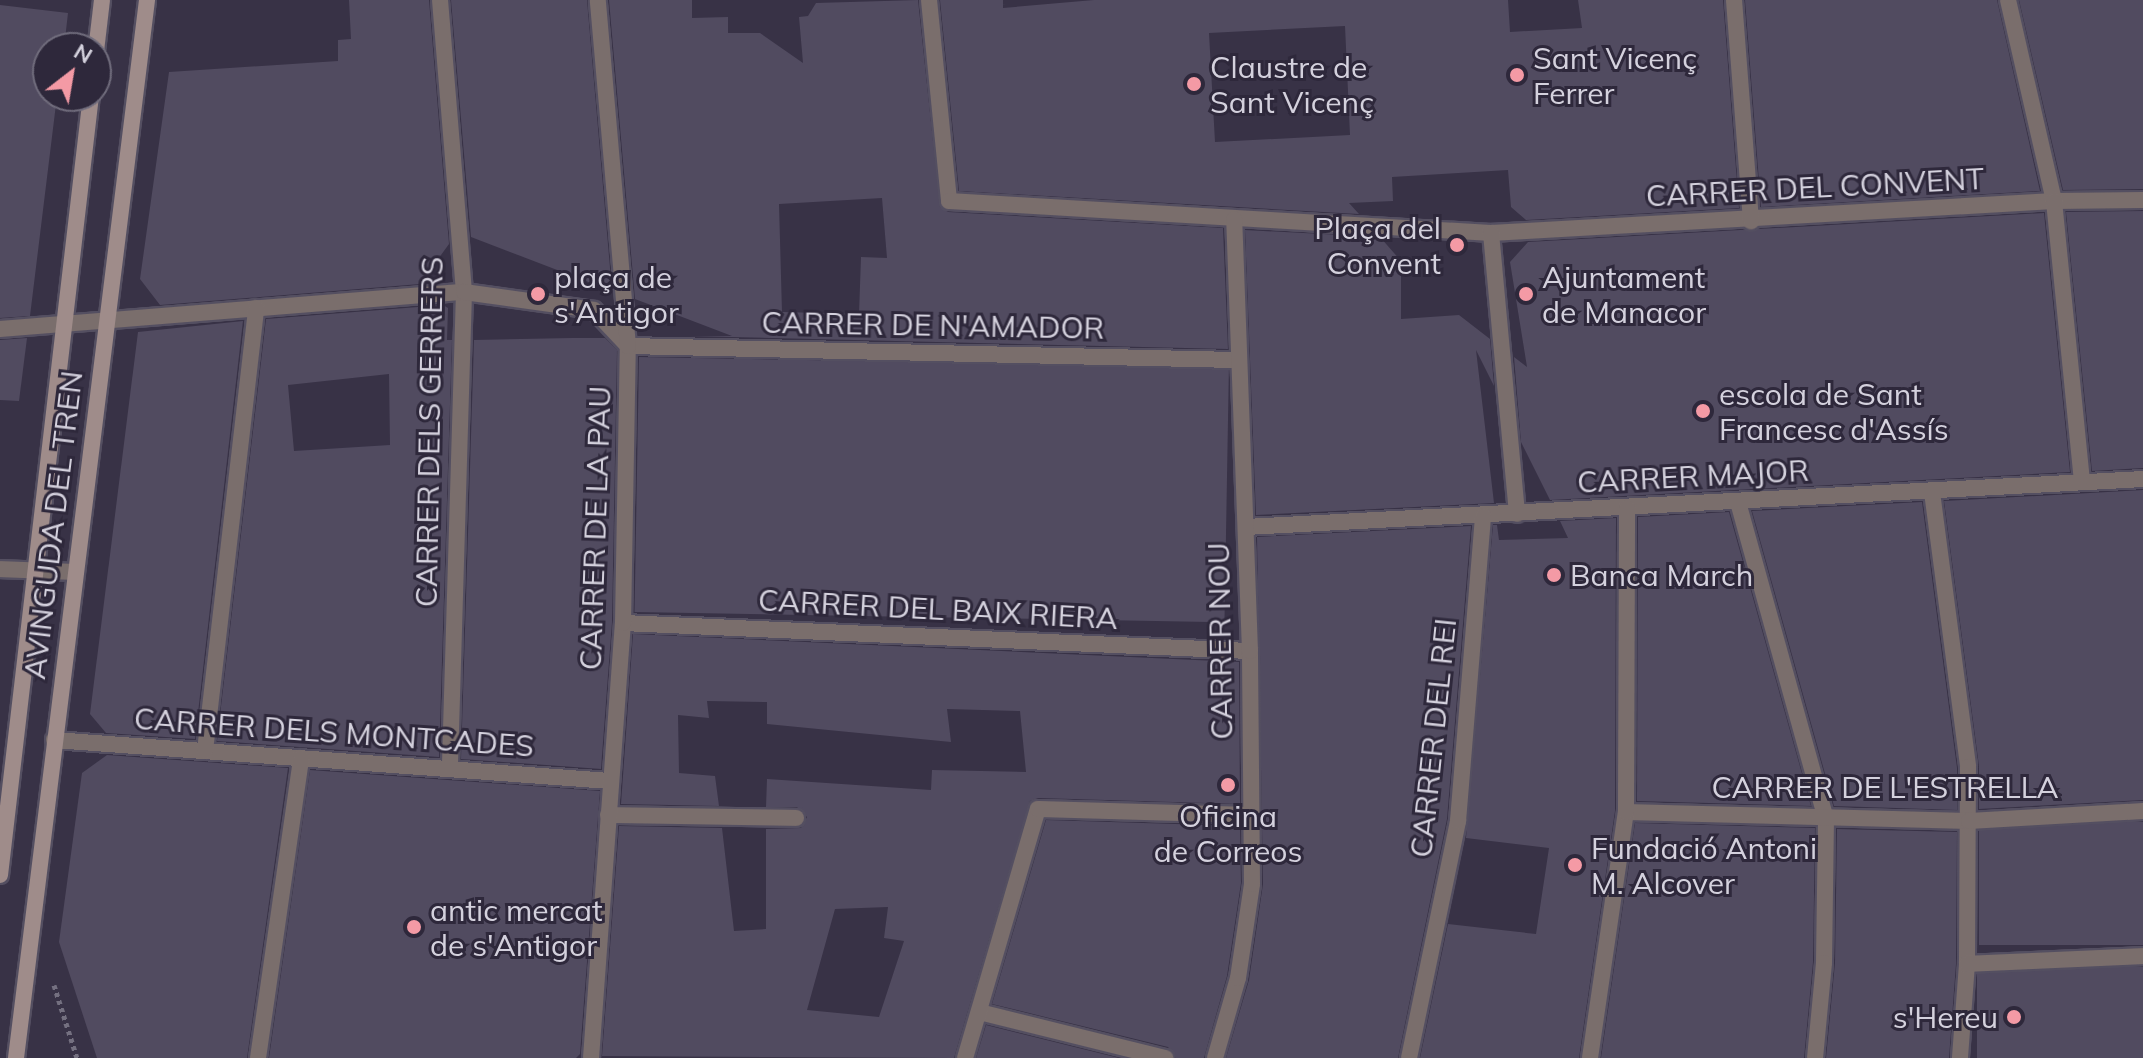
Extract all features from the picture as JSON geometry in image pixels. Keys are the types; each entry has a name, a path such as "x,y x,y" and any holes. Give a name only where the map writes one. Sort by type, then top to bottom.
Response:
{"main road":[{"path":"98,32 102,0"},
{"name":"AVINGUDA DEL TREN","path":"16,1058 147,0"},
{"name":"AVINGUDA DEL TREN","path":"0,875 2,836 89,112"}],"street":[{"name":"CARRER DELS GERRERS","path":"440,0 464,292 450,769"},
{"name":"CARRER DE LA PAU","path":"591,1058 623,623 628,346 598,0"},
{"path":"929,0 949,201 1491,233 1517,514"},
{"path":"1734,0 1751,221"},
{"path":"2008,0 2054,201 2082,482"},
{"name":"CARRER DEL CONVENT","path":"1491,233 1751,221 2054,201 2143,200"},
{"name":"CARRER NOU","path":"1215,1058 1238,978 1252,884 1250,651 1234,219"},
{"path":"0,329 464,292 594,310 628,346"},
{"path":"205,751 256,308"},
{"name":"CARRER DE N'AMADOR","path":"628,346 1237,360"},
{"name":"CARRER MAJOR","path":"1246,527 2143,479"},
{"path":"1932,492 1968,767 1967,964 1960,1058"},
{"path":"1738,502 1826,819 1824,963 1815,1058"},
{"path":"1590,1058 1626,812 1627,508"},
{"name":"CARRER DEL REI","path":"1409,1058 1458,821 1483,516"},
{"path":"0,569 74,572"},
{"name":"CARRER DEL BAIX RIERA","path":"623,623 1250,651"},
{"name":"CARRER DELS MONTCADES","path":"54,740 610,781"},
{"path":"258,1058 301,758"},
{"path":"965,1058 1038,809 1251,815"},
{"name":"CARRER DE L'ESTRELLA","path":"1626,812 1969,821 2143,811"},
{"path":"608,815 796,818"},
{"path":"1967,964 2143,956"},
{"path":"979,1012 1165,1058"}],"building":[{"path":"349,0 429,0 449,244 420,284 160,305 140,279 169,72 338,61 338,40 351,39"},
{"path":"451,0 587,0 612,291 471,237"},
{"path":"609,0 692,0 692,18 728,17 728,33 760,33 803,63 799,17 808,16 816,3 918,0 940,207 948,212 1223,228 1228,349 689,336 732,336 635,299","holes":["882,198 887,258 861,257 859,314 782,312 779,204"]},
{"path":"940,0 1003,0 1003,8 1094,0 1508,0 1510,32 1582,28 1578,0 1723,0 1739,208 1526,220 1511,207 1508,170 1392,177 1393,201 1349,203 1359,214 959,191","holes":["1345,26 1350,135 1215,142 1209,33"]},
{"path":"1745,0 1997,0 2040,191 1761,207"},
{"path":"2019,0 2143,0 2143,189 2063,190"},
{"path":"0,5 68,13 66,32 32,32 32,112 55,112 30,316 0,318"},
{"path":"2143,211 2143,468 2092,471 2066,212"},
{"path":"2044,213 2070,472 1550,500 1521,442 1514,357 1527,367 1510,262 1528,242"},
{"path":"1245,230 1380,237 1401,261 1401,319 1459,315 1490,339 1494,386 1476,350 1494,503 1256,515"},
{"path":"443,305 448,308 447,340 452,340 439,757 217,741 266,319","holes":["389,374 390,445 294,451 288,385"]},
{"path":"243,321 195,739 106,733 90,714 138,332"},
{"path":"27,338 19,401 0,400 0,340"},
{"path":"605,338 617,350 612,622 601,769 461,759 474,340"},
{"path":"639,357 1229,367 1224,622 635,612"},
{"path":"2143,490 2143,800 1979,809 1979,766 1944,501"},
{"path":"1922,502 1957,768 1957,810 1834,806 1752,511"},
{"path":"1729,512 1811,806 1637,801 1638,517"},
{"path":"1616,518 1615,811 1579,1058 1420,1058 1448,924 1536,934 1549,848 1466,838 1493,525 1497,525 1499,540 1568,538 1560,521"},
{"path":"1471,526 1447,819 1398,1058 1226,1058 1249,980 1263,884 1257,537"},
{"path":"633,634 1239,662 1240,804 1038,798 1030,801 954,1058 602,1056 619,826 722,828 734,931 766,929 766,829 801,828 807,817 797,807 766,807 767,779 931,790 932,770 1026,772 1020,711 947,709 951,742 767,724 767,702 707,701 709,718 678,715 679,773 715,776 719,806 621,804","holes":["888,907 884,938 904,941 879,1017 807,1010 835,909"]},
{"path":"107,755 288,768 247,1058 97,1058 59,942 82,773"},
{"path":"310,770 600,791 580,1054 576,1058 269,1058"},
{"path":"1046,820 1240,826 1241,883 1227,976 1204,1058 1176,1058 1168,1047 992,1004"},
{"path":"1979,822 2143,822 2143,945 1979,945"},
{"path":"1635,823 1815,828 1813,962 1804,1058 1601,1058"},
{"path":"1837,829 1957,832 1956,964 1949,1058 1826,1058 1835,963"},
{"name":"s'Hereu","path":"1977,967 2143,967 2143,1058 1977,1058"},
{"path":"986,1025 1119,1058 976,1058"}],"place":[{"name":"Sant Vicenç Ferrer","path":"1517,75"},
{"name":"Claustre de Sant Vicenç","path":"1194,84"},
{"name":"Plaça del Convent","path":"1457,245"},
{"name":"plaça de s'Antigor","path":"538,294"},
{"name":"Ajuntament de Manacor","path":"1526,294"},
{"name":"escola de Sant Francesc d'Assís","path":"1703,411"},
{"name":"Banca March","path":"1554,575"},
{"name":"Oficina de Correos","path":"1228,785"},
{"name":"Fundació Antoni M. Alcover","path":"1575,865"},
{"name":"antic mercat de s'Antigor","path":"414,927"},
{"name":"s'Hereu","path":"2014,1017"}]}
